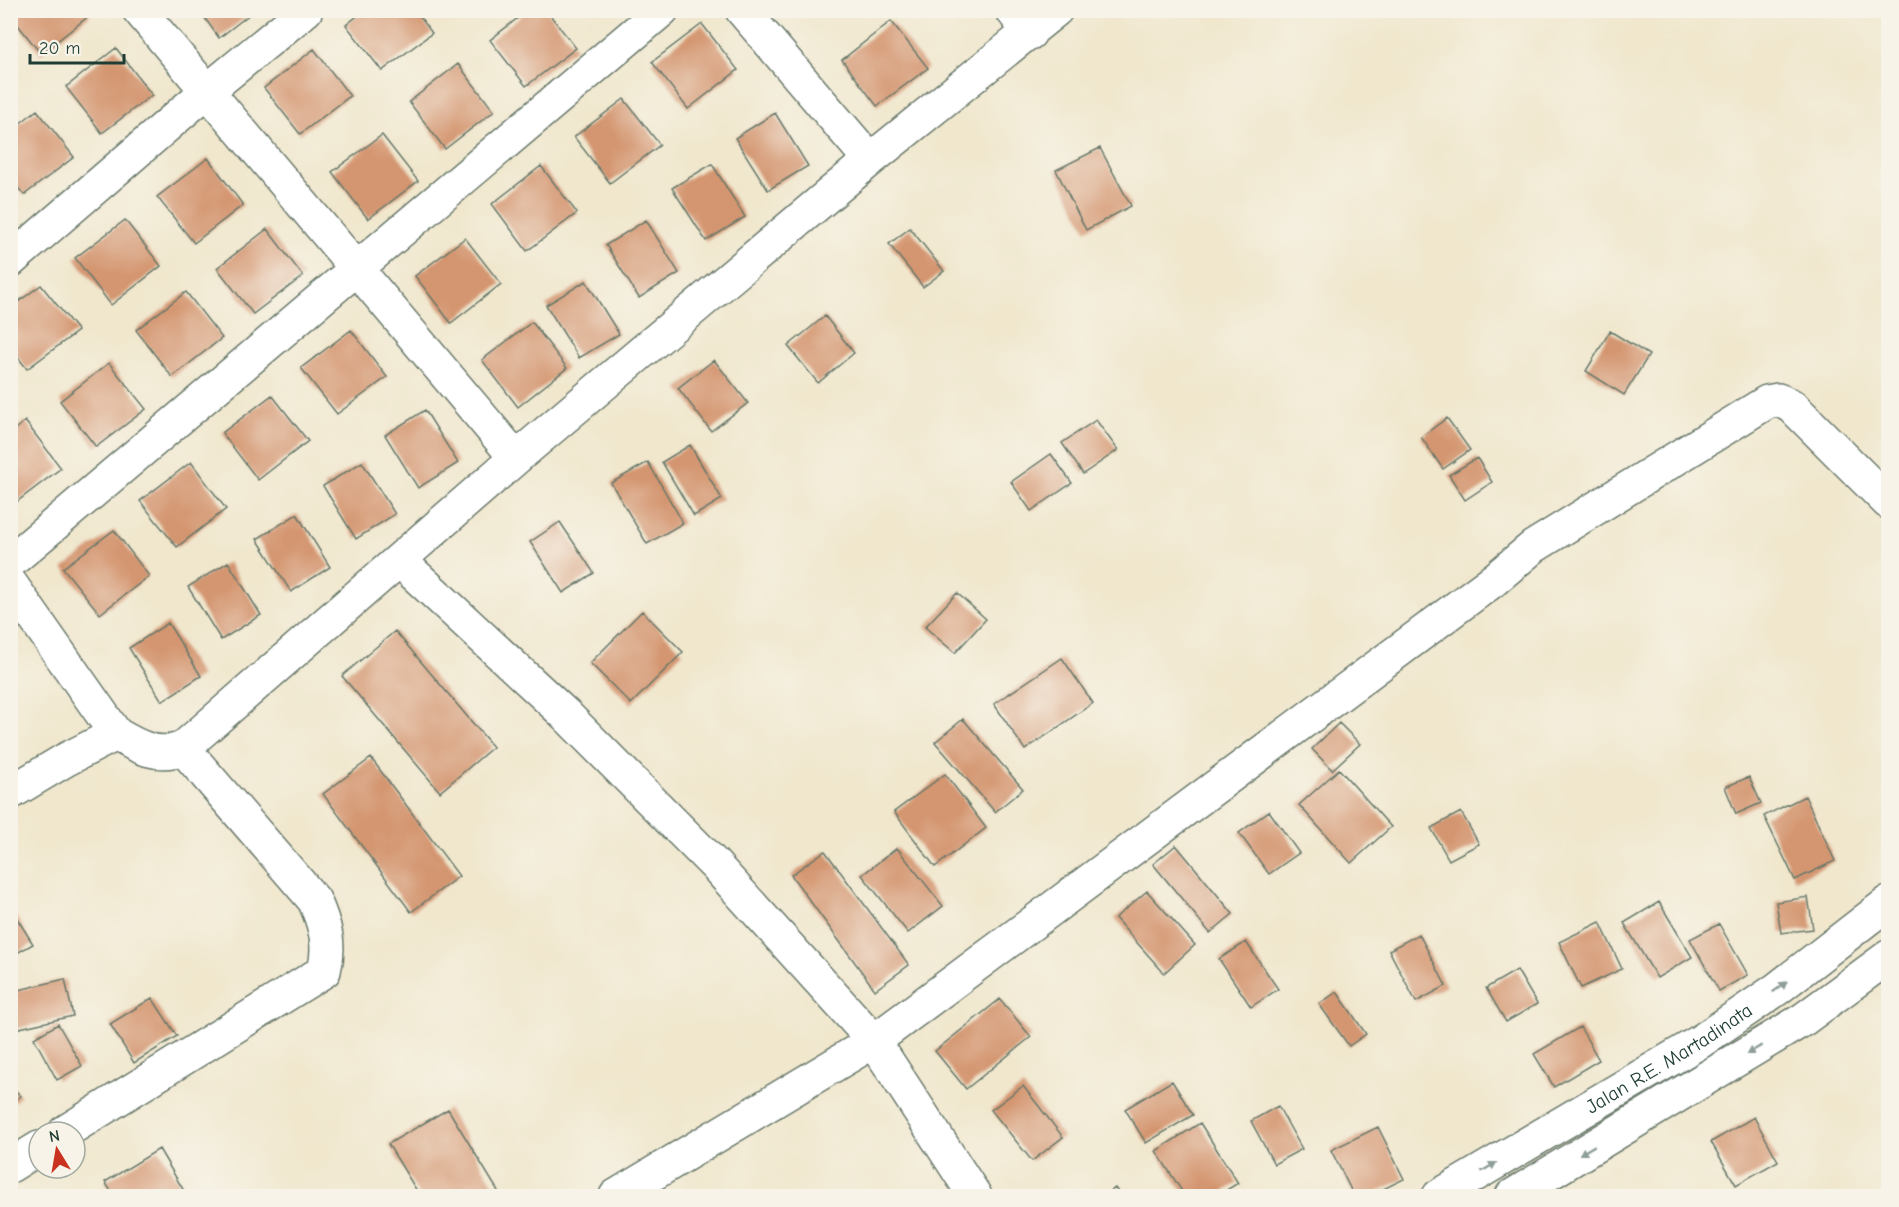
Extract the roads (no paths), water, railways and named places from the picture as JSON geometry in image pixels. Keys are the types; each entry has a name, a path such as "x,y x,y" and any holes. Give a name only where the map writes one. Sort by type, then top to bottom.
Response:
{"main road":[{"path":"139,10 516,458"},
{"path":"10,261 306,10"},
{"path":"10,562 354,268 662,10"},
{"path":"742,10 870,160"},
{"path":"10,583 116,734 137,747 155,752 172,752 183,748 516,458 870,160 1021,22 1056,10"},
{"path":"616,1197 874,1041 1486,586 1533,547 1767,402 1778,400 1792,405 1888,502"},
{"path":"399,560 566,715 698,849 874,1041 975,1197"},
{"path":"10,793 65,760 116,734"},
{"path":"84,1120 324,971 329,952 325,929 314,900 183,748"},
{"name":"Jalan R.E. Martadinata","path":"1439,1197 1701,1041 1777,989 1888,903"},
{"name":"Jalan R.E. Martadinata","path":"1512,1197 1804,1019 1888,957"},
{"path":"10,1166 27,1155"}]}
